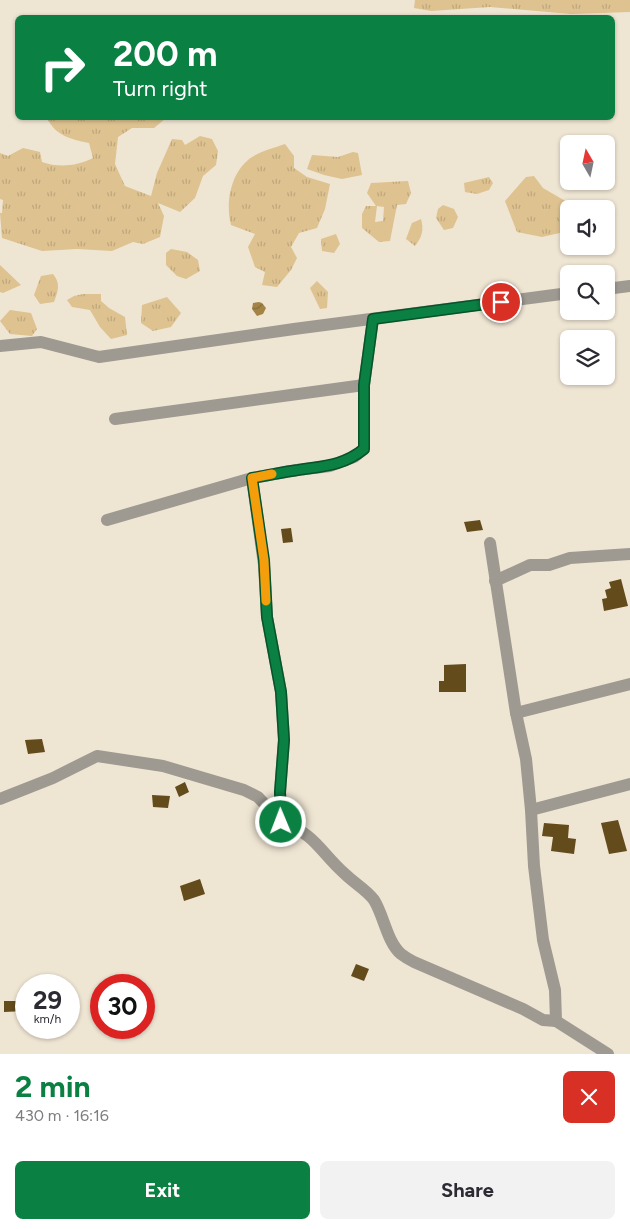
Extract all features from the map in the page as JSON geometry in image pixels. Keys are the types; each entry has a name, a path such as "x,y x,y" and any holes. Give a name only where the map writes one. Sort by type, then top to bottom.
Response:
{"street":[{"path":"615,288 630,286"},
{"path":"0,346 41,342 99,357 560,295"},
{"path":"107,520 252,478 330,466 354,457 364,449 364,385 373,319"},
{"path":"115,418 364,385"},
{"path":"252,478 264,560 267,617 281,692 284,740 280,792 281,822"},
{"path":"490,543 516,713 526,759 534,866 542,931 555,990 556,1021"},
{"path":"496,581 530,565 549,564 570,558 630,554"},
{"path":"516,713 630,684"},
{"path":"0,799 53,778 97,756 163,766 244,790 258,797 281,822 296,827 318,844 343,873 373,898 382,914 392,943 400,954 414,962 523,1009 543,1020 556,1021 608,1054"},
{"path":"531,810 630,784"}],"green space":[{"path":"415,0 630,0 630,12 571,14 490,7 431,11 414,8"},
{"path":"48,120 164,120 154,128 132,128 118,137 115,164 125,186 151,196 157,173 172,139 182,140 185,145 200,136 212,139 218,151 216,165 203,176 195,198 180,212 158,203 164,216 160,237 143,244 133,242 112,251 77,249 42,251 2,238 0,213 2,213 3,200 0,199 0,153 8,156 23,148 40,152 42,162 61,165 81,163 93,158 89,143 64,136"},
{"path":"285,144 294,156 294,168 307,177 330,184 325,209 317,228 299,233 291,247 297,258 291,270 277,287 262,285 265,272 255,267 248,247 255,234 231,225 229,197 239,170 245,163 259,153"},
{"path":"353,152 358,153 362,175 342,179 307,169 312,155 338,157"},
{"path":"534,176 543,188 564,200 560,200 560,233 542,237 517,232 505,201 526,177"},
{"path":"489,177 493,183 489,190 477,194 465,192 464,183"},
{"path":"408,181 411,193 406,204 397,205 390,241 379,242 362,228 362,214 366,206 376,206 367,193 371,183","holes":["377,206 384,207 383,221 375,222"]},
{"path":"443,205 454,209 458,217 453,228 444,230 436,218 438,209"},
{"path":"421,219 422,233 415,246 406,239 412,223"},
{"path":"336,234 340,244 334,253 322,251 321,239"},
{"path":"171,249 187,252 198,260 200,271 186,279 177,276 166,265 166,253"},
{"path":"0,265 21,285 3,293 0,292"},
{"path":"53,274 58,284 58,291 54,302 40,304 34,295 41,276"},
{"path":"317,281 328,292 327,308 320,309 310,288"},
{"path":"83,294 101,294 101,301 125,317 127,335 111,339 100,327 90,310 72,307 67,300"},
{"path":"167,297 181,313 171,327 153,331 141,323 142,305"},
{"path":"10,310 31,313 37,329 32,336 10,334 0,321"}],"water":[{"path":"259,302 266,308 263,314 257,316 252,309 253,303"}],"building":[{"path":"480,520 483,530 467,532 464,522"},
{"path":"291,528 293,542 283,543 281,529"},
{"path":"621,579 628,606 604,611 602,599 607,598 605,590 611,588 609,582"},
{"path":"466,664 466,692 439,692 439,681 444,681 444,665"},
{"path":"42,739 45,752 28,754 25,740"},
{"path":"185,782 189,792 179,797 175,787"},
{"path":"152,795 170,796 168,808 153,807"},
{"path":"618,820 627,851 609,854 601,823"},
{"path":"544,823 569,825 568,838 576,839 574,854 551,851 553,837 542,836"},
{"path":"200,879 205,894 184,901 180,886"},
{"path":"356,964 369,969 364,981 351,976"},
{"path":"4,1001 15,1001 15,1012 4,1012"}],"slow traffic":[{"path":"266,601 264,560 252,478 272,474"}],"route":[{"path":"281,822 280,792 284,740 281,692 267,617 264,560 252,478 330,466 354,457 364,449 364,385 373,319 501,302"}]}
